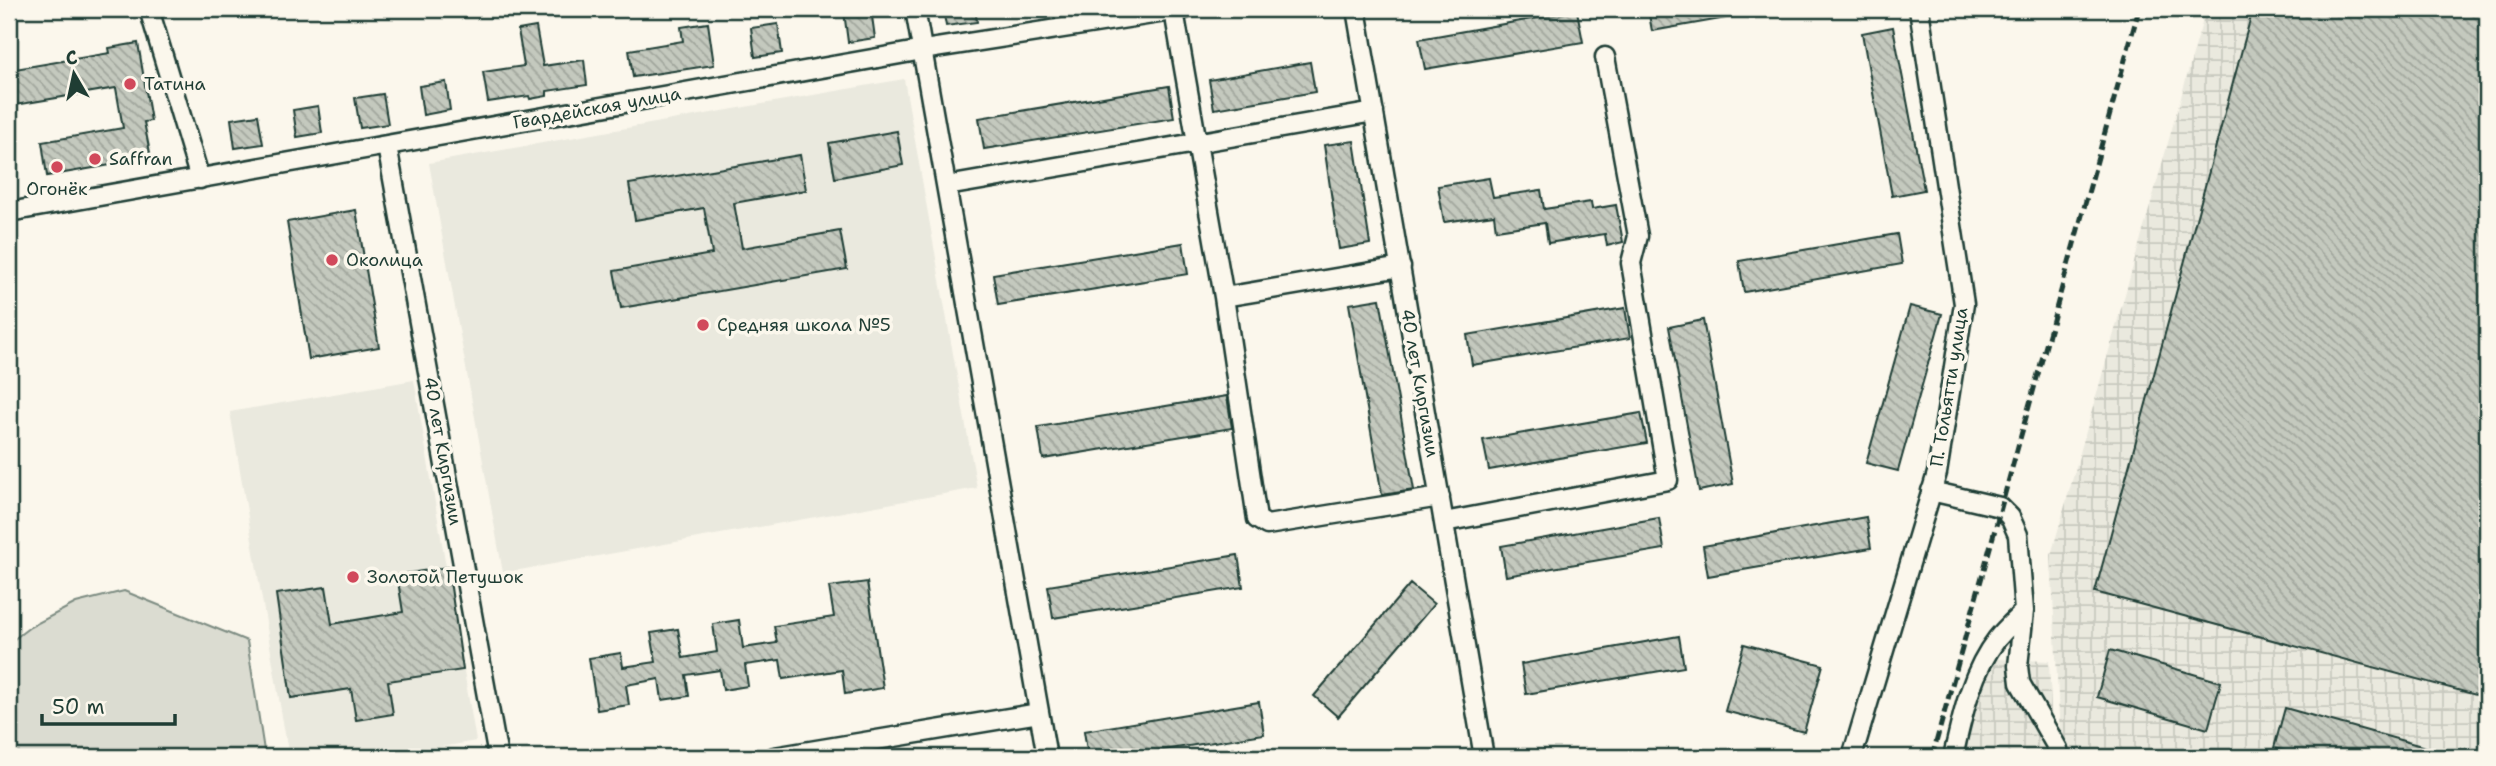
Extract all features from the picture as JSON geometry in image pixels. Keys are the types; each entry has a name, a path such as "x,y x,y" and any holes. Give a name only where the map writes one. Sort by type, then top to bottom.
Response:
{"street":[{"path":"149,9 200,179"},
{"path":"915,9 1047,757"},
{"name":"40 лет Киргизии","path":"1356,9 1485,757"},
{"name":"П. Тольятти улица","path":"1853,757 1937,473 1964,304 1919,9"},
{"path":"1180,10 1254,515 1260,523 1267,525 1440,497"},
{"name":"Гвардейская улица","path":"9,212 923,50 1180,10"},
{"path":"1444,522 1668,480 1631,263 1638,236 1605,57"},
{"path":"947,186 1374,112"},
{"name":"40 лет Киргизии","path":"387,146 498,757"},
{"path":"1224,296 1401,267"},
{"path":"1931,491 2000,508 2010,517 2018,535 2024,611 2018,666 2020,683 2058,750 2059,757"},
{"path":"1953,757 1966,706 1980,668 1998,637 2024,611"},
{"path":"774,757 852,751 1039,713"}],"shaded area":[{"path":"2206,9 2487,9 2487,757 2061,757 2051,555"},
{"name":"Средняя школа №5","path":"904,79 977,488 503,573 429,163"},
{"name":"Золотой Петушок","path":"414,380 476,741 382,757 289,757 230,412"},
{"path":"124,591 247,641 265,757 9,757 9,643 30,627 76,603"},
{"path":"1975,658 2049,661 2053,757 1951,757"}],"building":[{"path":"871,9 875,38 848,42 844,12"},
{"path":"943,9 975,9 977,22 946,26"},
{"path":"1648,9 1738,9 1738,16 1652,31"},
{"path":"2253,9 2487,9 2487,698 2095,592"},
{"path":"1577,11 1583,42 1425,69 1419,39"},
{"path":"708,23 714,65 633,77 629,50 683,41 681,27"},
{"path":"778,24 782,53 755,57 751,28"},
{"path":"536,27 543,66 584,60 587,85 547,91 547,96 530,99 529,96 488,102 483,72 524,66 518,30"},
{"path":"1893,27 1924,190 1892,196 1862,33"},
{"path":"138,43 151,121 144,122 151,158 47,176 42,142 123,128 116,88 9,106 9,70 110,53 109,48"},
{"path":"1310,62 1315,92 1214,109 1209,80"},
{"path":"446,82 450,110 423,115 419,86"},
{"path":"1169,86 1174,118 984,149 979,118"},
{"path":"383,94 388,124 360,128 355,98"},
{"path":"318,106 322,133 297,137 293,110"},
{"path":"258,115 263,144 235,148 231,119"},
{"path":"897,131 903,165 835,178 829,143"},
{"path":"1354,141 1370,244 1339,249 1324,145"},
{"path":"800,155 806,190 734,203 742,248 840,231 847,269 621,308 614,271 712,254 704,208 635,220 629,184"},
{"path":"1489,178 1493,197 1541,190 1544,209 1591,202 1592,209 1616,205 1623,242 1607,246 1605,234 1548,243 1545,223 1496,230 1494,215 1444,222 1438,186"},
{"path":"356,210 379,347 309,359 287,222"},
{"path":"1897,234 1902,264 1744,292 1739,261"},
{"path":"1183,243 1188,274 998,305 993,274"},
{"path":"1380,299 1414,490 1382,495 1349,304"},
{"path":"1910,306 1942,314 1898,471 1866,463"},
{"path":"1625,308 1630,338 1472,365 1467,335"},
{"path":"1703,320 1733,484 1699,491 1669,327"},
{"path":"1227,396 1232,428 1043,459 1038,427"},
{"path":"1641,413 1647,443 1489,470 1483,440"},
{"path":"1866,517 1871,548 1708,576 1703,546"},
{"path":"1659,518 1664,549 1506,576 1501,546"},
{"path":"1238,555 1243,587 1053,618 1048,586"},
{"path":"448,567 463,670 388,681 393,714 356,720 351,689 291,698 276,594 326,587 332,624 403,612 397,575"},
{"path":"867,582 883,688 845,694 842,670 783,679 780,660 745,665 748,686 723,690 720,670 686,675 689,696 662,700 659,679 626,685 629,705 597,710 589,658 621,653 623,667 656,662 651,633 678,629 683,658 717,652 713,624 739,620 743,648 777,643 774,626 834,617 829,587"},
{"path":"1410,584 1434,604 1338,717 1314,696"},
{"path":"1679,636 1684,667 1526,694 1521,664"},
{"path":"1744,644 1823,665 1804,732 1725,711"},
{"path":"2110,650 2221,682 2208,729 2097,697"},
{"path":"1259,702 1264,734 1120,757 1088,757 1084,731"},
{"path":"2285,708 2447,753 2447,757 2309,757 2274,748"}],"railway":[{"path":"1932,757 2139,9"}],"place":[{"name":"Татина","path":"130,84"},
{"name":"Saffran","path":"95,159"},
{"name":"Огонёк","path":"57,167"},
{"name":"Околица","path":"332,260"},
{"name":"Средняя школа №5","path":"703,325"},
{"name":"Золотой Петушок","path":"353,577"}]}
